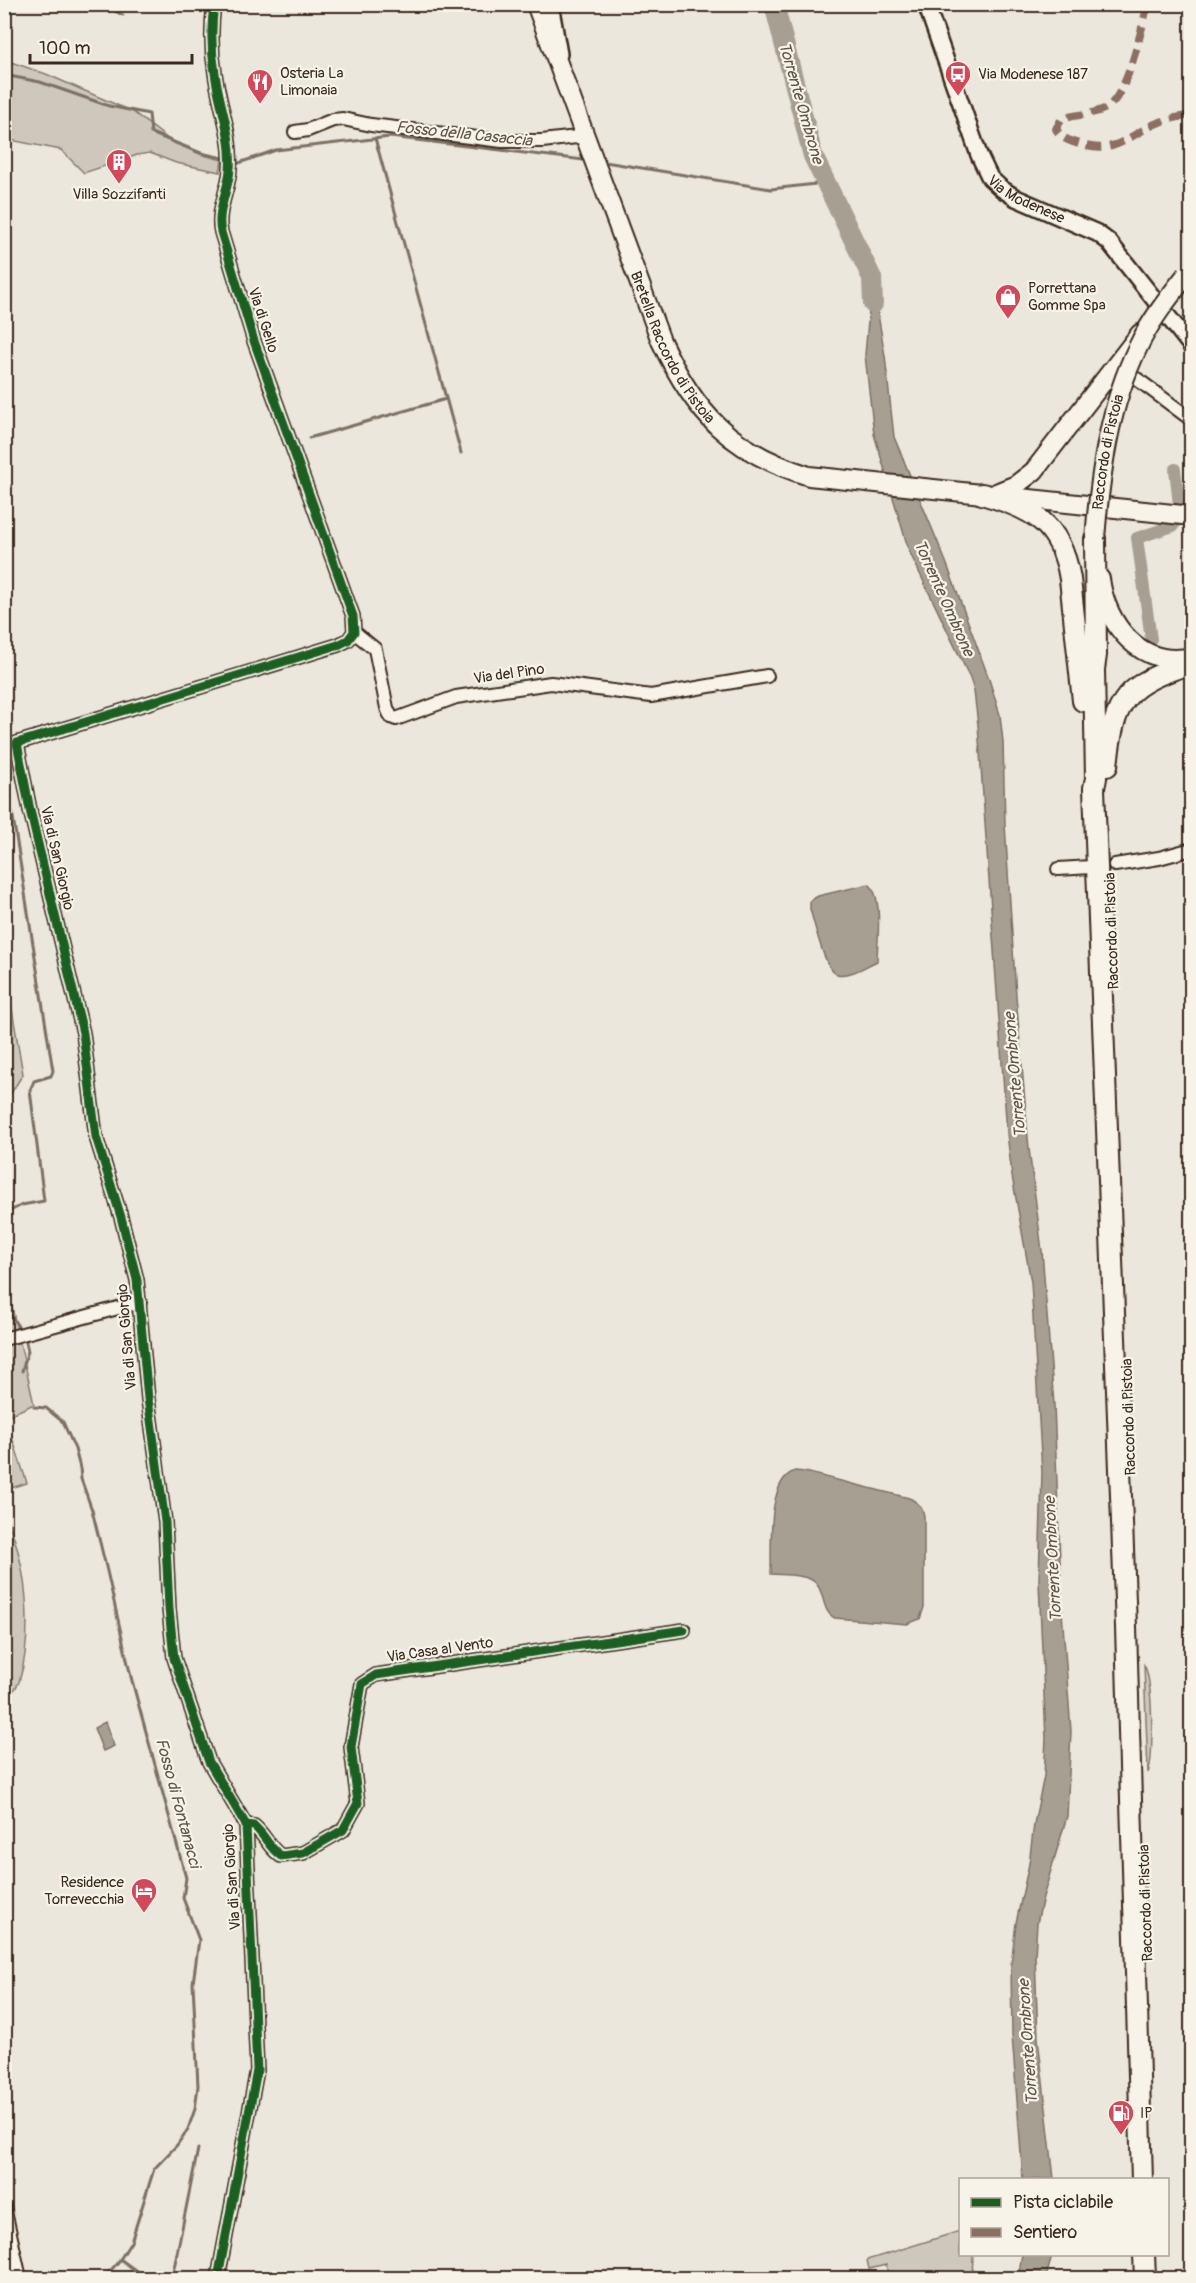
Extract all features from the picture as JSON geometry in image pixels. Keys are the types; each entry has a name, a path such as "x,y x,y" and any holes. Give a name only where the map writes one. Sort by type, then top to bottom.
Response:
{"highway":[{"path":"982,494 1011,502 1034,514 1049,528 1064,551 1073,596 1091,779 1100,783 1113,723 1124,701 1145,680 1191,663"},
{"name":"Raccordo di Pistoia","path":"1095,539 1096,655 1100,668 1103,761 1100,783 1142,2178"},
{"name":"Raccordo di Pistoia","path":"1100,783 1148,1955 1154,2178"},
{"path":"1144,2256 1145,2278"},
{"path":"1156,2256 1157,2278"}],"main road":[{"name":"Bretella Raccordo di Pistoia","path":"536,4 661,341 688,393 726,434 759,456 809,476 1191,516"},
{"name":"Raccordo di Pistoia","path":"1095,539 1105,455 1118,399 1137,348 1155,317 1189,271"},
{"path":"982,494 1006,490 1021,482 1039,466 1155,317"},
{"path":"1095,539 1104,597 1110,615 1122,632 1130,640 1156,656 1172,659 1191,657"}],"street":[{"name":"Via di Gello","path":"214,4 211,27 215,73 230,156 229,176 220,226 254,341 353,616 354,632"},
{"path":"528,4 544,25"},
{"path":"550,4 558,38 560,66"},
{"name":"Via Modenese","path":"926,4 979,155 990,178 1016,198 1103,237 1118,251 1191,347"},
{"path":"295,132 342,118 371,125 502,141 542,141 586,136"},
{"path":"1137,379 1191,420"},
{"name":"Via del Pino","path":"354,632 375,649 388,711 391,717 396,719 456,697 551,683 651,696 767,676"},
{"name":"Via di San Giorgio","path":"218,2278 257,2070 246,1825 209,1762 174,1658 165,1522 148,1399 135,1269 96,1137 83,1033 30,810 11,745 338,645 348,640 354,632"},
{"path":"1115,865 1159,858 1191,849"},
{"path":"1058,869 1091,867"},
{"path":"4,1339 140,1302"},
{"name":"Via Casa al Vento","path":"246,1825 254,1826 263,1834 273,1850 281,1856 303,1852 343,1830 358,1803 351,1747 362,1684 376,1675 684,1630"},
{"path":"4,2207 20,2278"}],"shaded area":[{"path":"5,60 46,74 133,112 172,142 200,154 222,160 220,172 176,163 150,153 137,155 84,173 61,150 5,139"},
{"path":"4,962 23,1074 5,1103 4,1103"},
{"path":"4,1291 11,1303 34,1404 5,1417"},
{"path":"8,1425 27,1483 5,1490 5,1426"},
{"path":"4,1513 12,1532 23,1574 27,1619 24,1662 19,1682 15,1689 5,1696"},
{"path":"1144,1665 1149,1686 1152,1719 1148,1773"},
{"path":"959,2231 959,2256 973,2256 972,2278 889,2278 886,2265 869,2269 867,2260"}],"water":[{"path":"872,278 885,356 894,437 946,562 989,679 1000,715 1003,742 1005,825 1016,996 1029,1149 1042,1251 1054,1405 1062,1612 1071,1731 1067,1816 1037,1923 1035,1956 1038,2038 1054,2178 1023,2178 1012,2035 1011,1965 1016,1923 1044,1776 1046,1739 1039,1582 1042,1472 1031,1282 1012,1176 1007,1133 978,725 970,678 909,551 874,434 865,355"},
{"path":"869,884 877,899 877,961 852,973 837,974 824,956 810,909 810,901 818,896"},
{"path":"795,1471 909,1498 920,1506 924,1518 924,1607 920,1619 907,1624 835,1618 827,1610 819,1587 810,1579 796,1575 771,1574 771,1532 775,1501 779,1487 786,1477"},
{"path":"105,1722 114,1746 103,1751 94,1728"},
{"path":"1022,2256 1052,2256 1046,2278 1018,2278"}],"waterway":[{"path":"100,4 123,15"},
{"name":"Torrente Ombrone","path":"774,4 813,156 872,278 873,304"},
{"name":"Fosso della Casaccia","path":"4,75 40,82 109,106 149,114 151,133 201,153 223,158"},
{"name":"Fosso della Casaccia","path":"236,164 276,150 390,137 584,160"},
{"path":"375,138 461,453"},
{"name":"Fosso della Casaccia","path":"605,162 771,189 825,183"},
{"path":"309,438 446,399"},
{"path":"1175,469 1179,505"},
{"path":"1151,639 1137,538 1173,526 1176,522"},
{"path":"4,798 12,811 53,1071 51,1076 34,1081 30,1090 44,1201 22,1205 4,1214"},
{"name":"Fosso di Fontanacci","path":"4,1306 22,1332"},
{"name":"Fosso di Fontanacci","path":"22,1371 28,1351 25,1338"},
{"name":"Fosso di Fontanacci","path":"34,1407 46,1408 63,1422 75,1449 81,1479 92,1510 107,1571 131,1677 186,1878 183,1898 199,1940 193,1983 198,2086 195,2109 188,2129 177,2145 154,2169 131,2242 119,2261 104,2278"},
{"path":"172,2278 198,2149"},
{"path":"120,2259 146,2278"}],"marked path":[{"path":"1148,4 1133,61 1114,101 1101,111 1061,120 1056,129 1072,142 1102,148 1119,143 1160,122 1192,115"}],"cycle path":[{"path":"214,4 213,56 228,133 230,157 229,177 220,216 221,232 254,341 353,616 354,632 348,640 338,645 17,743 30,810 83,1033 96,1137 121,1217 137,1280 148,1399 165,1522 174,1658 209,1762 246,1825 257,2070 218,2278"},
{"path":"246,1825 254,1826 281,1856 303,1853 343,1830 358,1803 351,1747 362,1684 376,1675 684,1630"}],"place":[{"name":"Via Modenese 187","path":"958,97"},
{"name":"Osteria La Limonaia","path":"260,105"},
{"name":"Villa Sozzifanti","path":"119,185"},
{"name":"Porrettana Gomme Spa","path":"1008,320"},
{"name":"Residence Torrevecchia","path":"144,1914"},
{"name":"IP","path":"1121,2136"}]}
